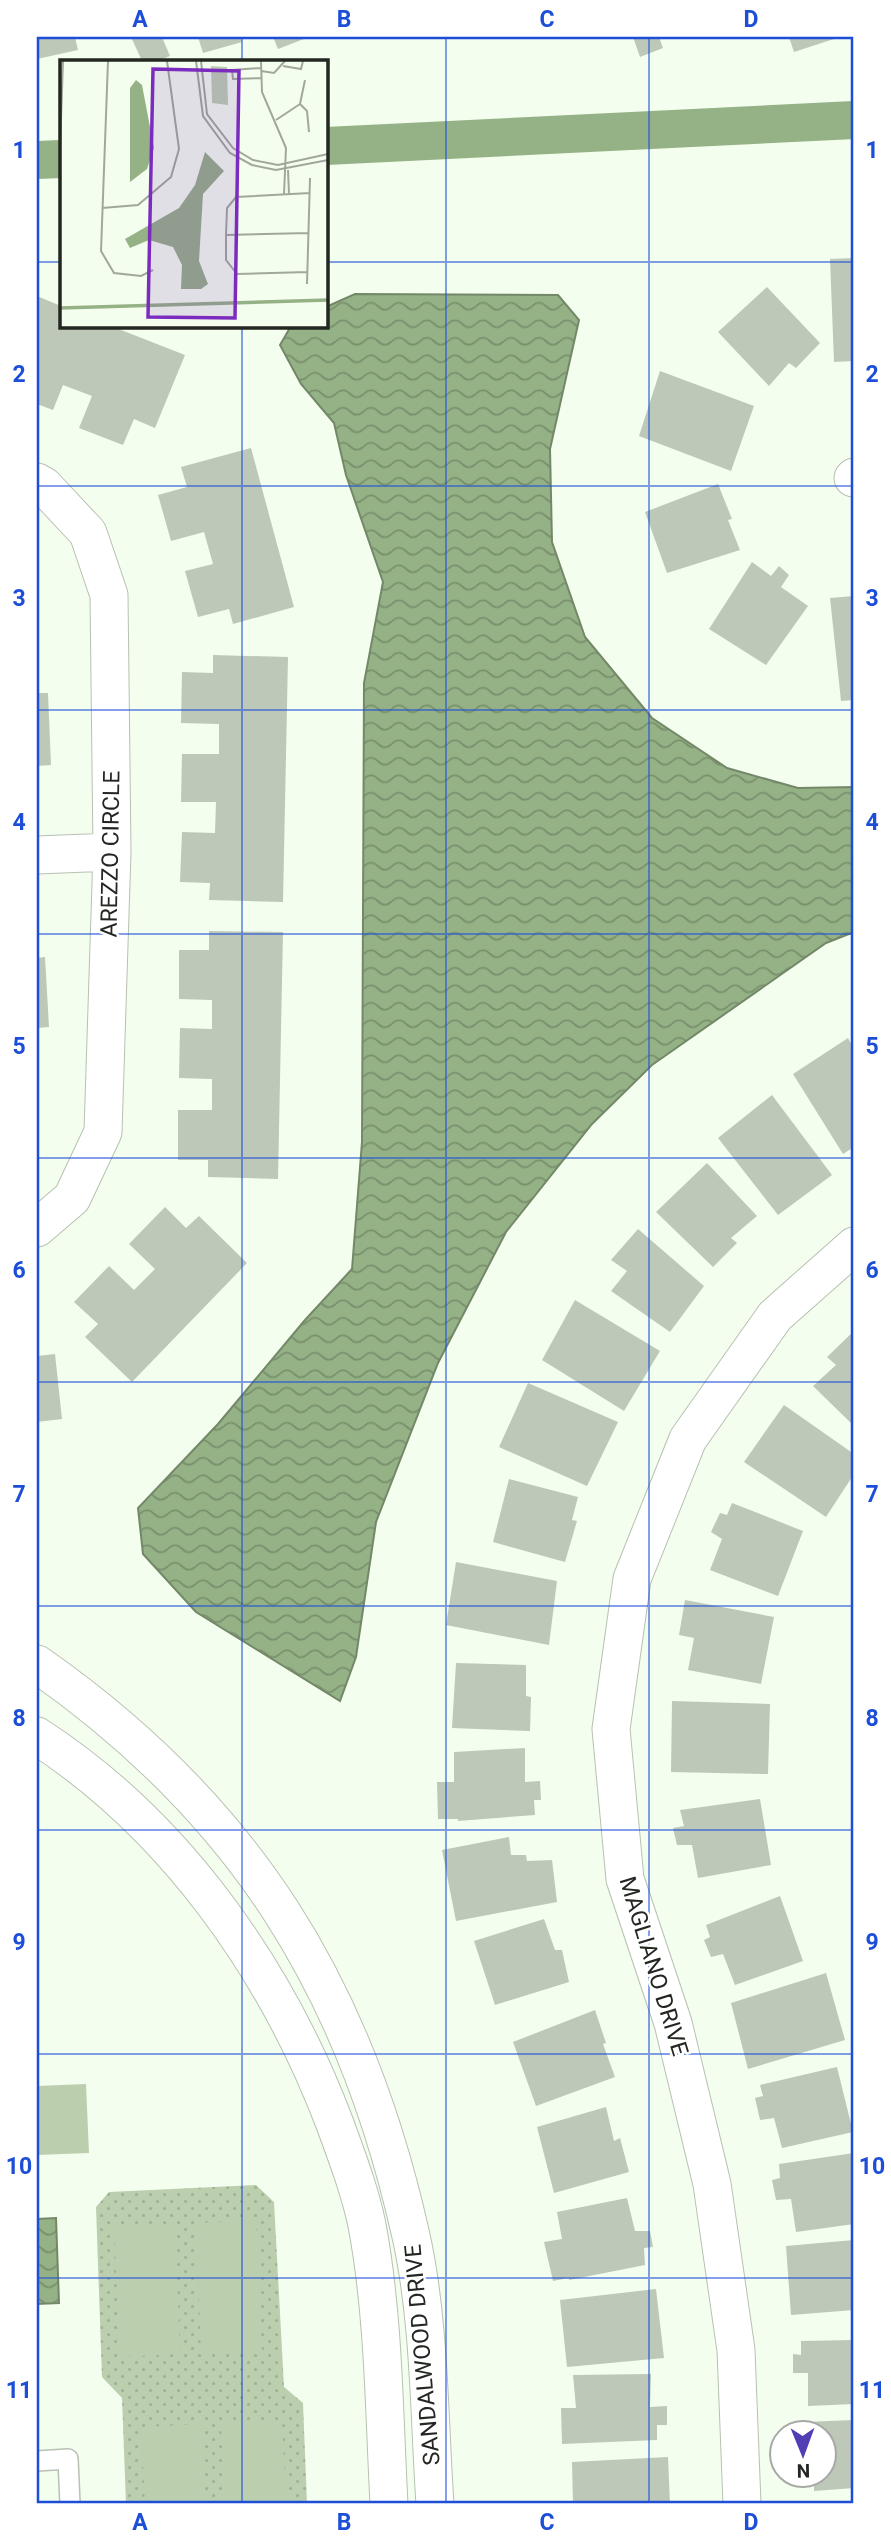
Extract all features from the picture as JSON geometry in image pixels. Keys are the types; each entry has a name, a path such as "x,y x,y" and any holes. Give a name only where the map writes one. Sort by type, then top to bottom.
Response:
{"street":[{"name":"AREZZO CIRCLE","path":"37,482 44,485 88,534 109,595 112,852 103,1132 72,1198 37,1228"},
{"path":"37,855 112,852"},
{"name":"MAGLIANO DRIVE","path":"742,2504 736,2350 712,2184 673,2022 625,1879 611,1729 632,1579 688,1440 775,1316 854,1246"},
{"name":"SANDALWOOD DRIVE","path":"37,1664 80,1694 153,1756 219,1825 258,1874 309,1955 338,2011 363,2070 412,2238 423,2316 435,2504"},
{"name":"SANDALWOOD DRIVE","path":"37,1736 115,1797 212,1899 253,1957 321,2089 346,2155 366,2224 380,2323 389,2504"}],"lane":[{"path":"37,2461 68,2459 70,2504"}],"shaded area":[{"path":"86,2084 89,2153 37,2155 37,2086"},
{"path":"256,2185 274,2202 284,2387 303,2403 307,2504 126,2504 122,2398 102,2377 96,2207 109,2192"},
{"path":"256,2220 262,2351 201,2353 196,2223"},
{"path":"175,2224 180,2354 120,2357 114,2227"},
{"path":"282,2420 286,2504 225,2504 221,2423"},
{"path":"201,2424 205,2504 145,2504 141,2427"}],"water":[{"path":"355,294 558,295 579,320 550,449 552,542 585,637 652,718 727,768 798,788 854,787 854,932 826,943 652,1065 592,1124 506,1232 438,1363 376,1522 356,1657 340,1701 196,1612 143,1554 138,1508 218,1424 305,1320 352,1269 362,1142 364,683 383,582 346,475 334,423 301,384 280,345 290,327 327,327 327,307"},
{"path":"56,2218 59,2303 37,2304 37,2219"}],"building":[{"path":"37,37 75,37 78,50 37,59"},
{"path":"131,37 162,37 170,56 160,60 142,60"},
{"path":"198,37 241,37 242,42 203,53"},
{"path":"273,37 309,37 278,49"},
{"path":"633,37 659,37 663,48 640,57"},
{"path":"789,37 840,37 794,52"},
{"path":"854,258 854,361 834,362 830,259"},
{"path":"767,287 820,343 796,368 789,363 769,386 718,332"},
{"path":"37,296 60,306 60,327 114,327 185,355 155,428 134,419 123,445 79,428 92,396 63,385 53,410 37,404"},
{"path":"660,371 754,406 731,471 639,436"},
{"path":"251,448 294,607 233,624 229,609 198,617 185,571 213,564 204,532 171,541 158,495 187,487 181,467"},
{"path":"718,484 732,519 728,520 740,550 667,573 645,512"},
{"path":"752,562 771,576 779,566 789,575 781,587 808,606 766,665 709,629"},
{"path":"854,596 854,700 841,701 830,598"},
{"path":"213,655 288,657 283,902 209,900 210,883 180,882 182,832 215,833 216,802 181,802 182,754 219,754 219,724 181,723 182,672 213,673"},
{"path":"37,693 48,693 51,765 37,766"},
{"path":"209,931 283,932 278,1179 208,1177 208,1160 178,1160 178,1110 212,1110 212,1079 179,1078 180,1028 212,1029 212,1000 179,999 179,950 209,950"},
{"path":"45,957 49,1027 37,1028 37,958"},
{"path":"848,1038 854,1049 854,1147 843,1154 793,1074"},
{"path":"772,1095 832,1175 778,1215 718,1138"},
{"path":"707,1163 757,1216 731,1238 737,1243 713,1267 656,1212"},
{"path":"165,1207 186,1228 199,1216 247,1263 132,1382 85,1337 98,1324 74,1302 109,1266 134,1290 155,1269 129,1244"},
{"path":"638,1229 704,1286 670,1332 611,1291 627,1271 611,1260"},
{"path":"575,1300 660,1351 624,1411 542,1360"},
{"path":"854,1331 854,1426 813,1386 836,1365 827,1357"},
{"path":"55,1354 62,1419 37,1422 37,1356"},
{"path":"528,1383 618,1422 587,1486 499,1447"},
{"path":"784,1405 854,1454 854,1474 826,1517 744,1462"},
{"path":"509,1479 578,1497 572,1520 577,1521 565,1562 493,1542"},
{"path":"732,1503 803,1531 778,1596 710,1570 722,1539 711,1532 720,1513 727,1515"},
{"path":"456,1562 557,1581 549,1645 446,1625"},
{"path":"685,1600 774,1617 761,1684 688,1670 694,1638 679,1635"},
{"path":"456,1663 526,1665 526,1696 531,1697 530,1731 452,1728"},
{"path":"672,1701 770,1704 768,1774 671,1772"},
{"path":"525,1748 525,1782 540,1781 541,1800 534,1800 535,1815 458,1821 438,1819 437,1782 454,1782 454,1752"},
{"path":"760,1799 771,1865 698,1878 692,1845 677,1845 673,1828 684,1826 680,1810"},
{"path":"509,1837 511,1855 526,1855 527,1861 552,1860 557,1902 456,1921 442,1850"},
{"path":"780,1896 803,1961 735,1985 723,1954 711,1957 704,1940 710,1937 706,1925"},
{"path":"544,1919 555,1950 562,1950 569,1982 495,2005 474,1941"},
{"path":"826,1973 845,2040 748,2069 731,2003"},
{"path":"595,2010 615,2077 536,2106 513,2042"},
{"path":"837,2067 853,2132 782,2148 774,2118 760,2120 755,2098 763,2096 760,2085"},
{"path":"606,2107 614,2141 620,2138 629,2172 554,2193 537,2127"},
{"path":"854,2153 854,2224 796,2232 791,2199 776,2200 772,2180 780,2178 779,2164"},
{"path":"627,2198 635,2231 650,2231 653,2247 644,2248 645,2265 553,2281 544,2242 562,2239 557,2212"},
{"path":"854,2240 854,2310 791,2315 786,2246"},
{"path":"656,2289 664,2358 567,2367 560,2300"},
{"path":"854,2340 854,2404 808,2406 808,2373 793,2373 793,2354 801,2355 801,2341"},
{"path":"651,2374 650,2407 667,2406 667,2425 657,2425 657,2440 562,2444 561,2408 576,2408 573,2375"},
{"path":"854,2420 854,2488 814,2491 814,2488 838,2488 838,2421"},
{"path":"668,2457 670,2504 573,2504 572,2462"}],"waterway":[{"path":"327,146 854,120"},
{"path":"37,160 60,159"}]}
